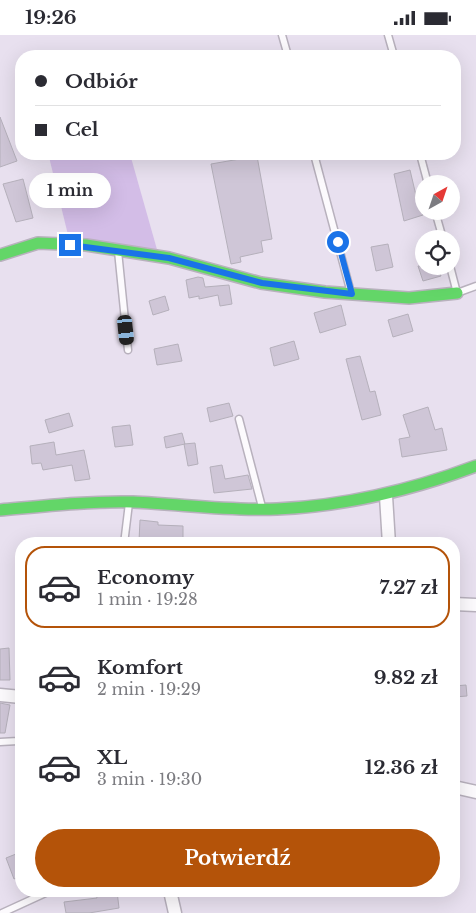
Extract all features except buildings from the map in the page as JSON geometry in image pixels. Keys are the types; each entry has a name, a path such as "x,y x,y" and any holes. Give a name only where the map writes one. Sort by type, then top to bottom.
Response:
{"street":[{"path":"0,255 38,243 118,250 169,258 262,283 352,294 408,298 457,293"},
{"path":"0,510 130,502 294,508 386,495 476,466"},
{"path":"386,495 389,537"},
{"path":"460,604 476,605"},
{"path":"0,695 15,696"},
{"path":"460,788 476,792"},
{"path":"171,897 175,913"}],"lane":[{"path":"282,35 286,50"},
{"path":"388,35 392,50"},
{"path":"316,160 352,294"},
{"path":"422,160 426,175"},
{"path":"118,250 128,350"},
{"path":"452,275 457,293 476,286"},
{"path":"239,419 262,508"},
{"path":"125,537 130,502"},
{"path":"0,742 15,741"},
{"path":"2,913 37,897"}],"shaded area":[{"path":"50,160 132,160 158,253 68,235"}],"traffic: fast":[{"path":"0,255 38,243 86,245 169,258 261,283 325,292 409,298 457,293"},
{"path":"0,510 116,502 241,509 302,507 378,495 452,475 476,466"}],"route":[{"path":"70,245 86,245 169,258 262,283 352,294 338,242"}]}
